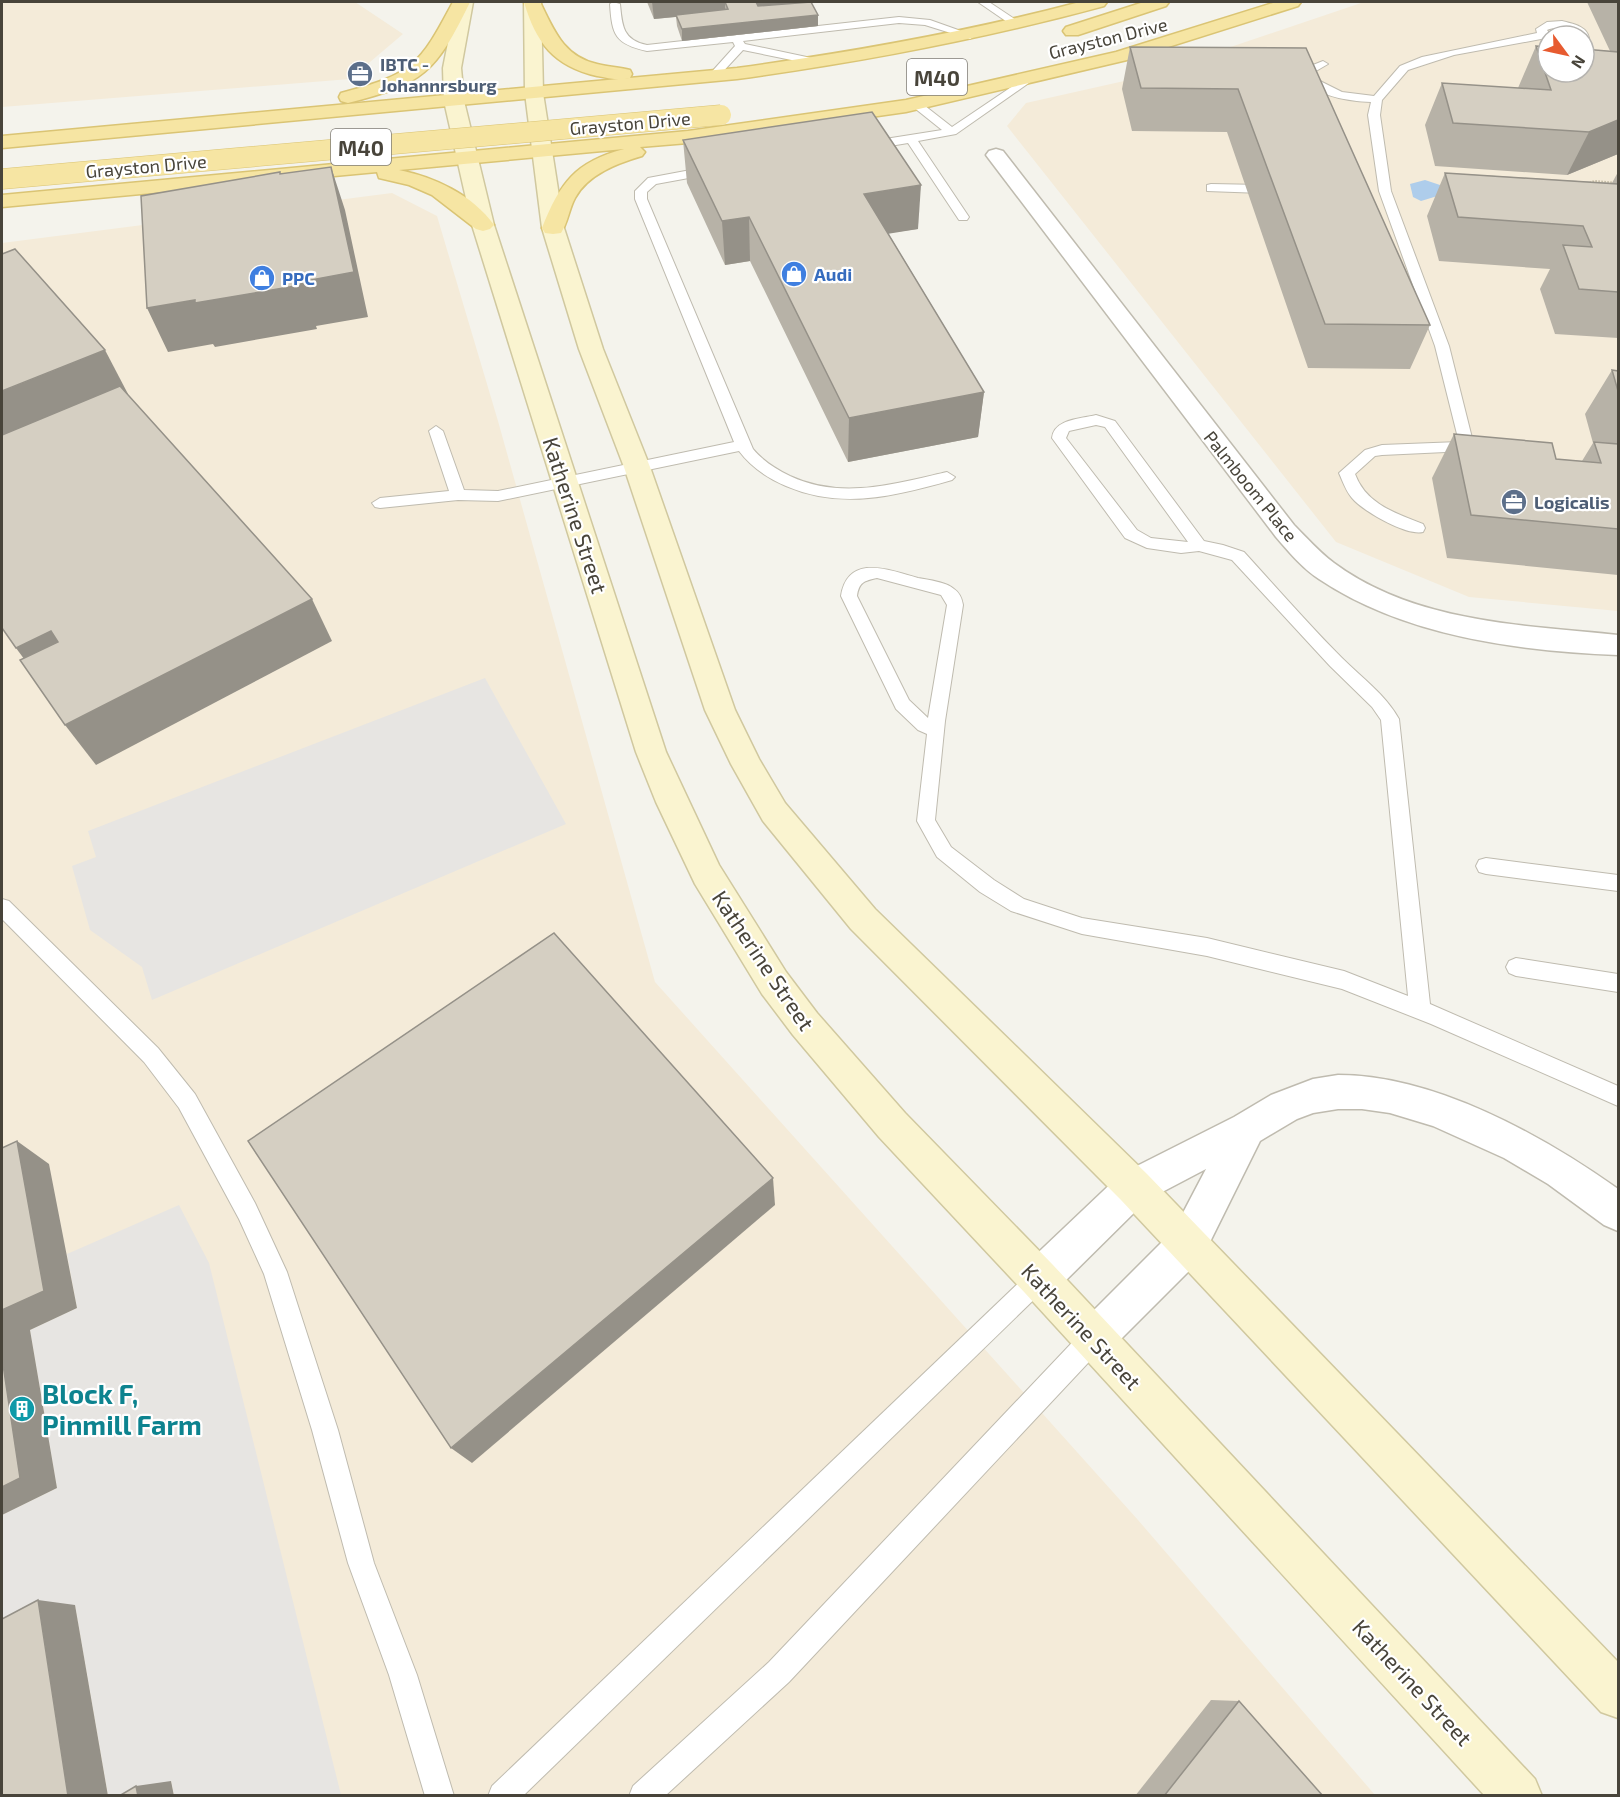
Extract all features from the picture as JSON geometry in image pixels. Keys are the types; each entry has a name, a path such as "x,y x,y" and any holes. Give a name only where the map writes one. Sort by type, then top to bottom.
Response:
{"main road":[{"name":"Katherine Street","path":"462,2 452,68 454,101 483,225 651,752 707,874 774,983 805,1024 892,1125 1039,1279 1518,1796"},
{"path":"2,142 348,98 379,88 410,74 431,57 462,2"},
{"path":"532,2 551,44 571,61 595,71 685,80"},
{"path":"532,2 534,93 553,228 591,349 637,467 720,710 746,764 774,812 863,919 1134,1186 1618,1695"},
{"path":"2,142 685,80 816,62 970,36 1098,2"},
{"name":"Grayston Drive","path":"1054,36 1160,2"},
{"name":"Grayston Drive","path":"1161,25 1248,2"},
{"path":"2,201 688,137 916,104 1121,56 1292,2"},
{"name":"Grayston Drive","path":"1070,47 1116,36"},
{"name":"Grayston Drive","path":"2,160 710,97"},
{"name":"Grayston Drive","path":"2,179 721,115 756,109"},
{"path":"553,228 565,196 577,183 603,163 618,156 688,137"},
{"path":"341,169 422,180 452,197 483,225"}],"street":[{"name":"Palmboom Place","path":"996,155 1285,531 1327,571 1359,590 1398,607 1441,621 1553,640 1618,645"},
{"path":"1039,1279 1134,1186 1247,1129 1284,1107 1313,1096 1362,1092 1390,1096 1438,1111 1517,1145 1561,1172 1618,1212"},
{"path":"1093,1339 1188,1245 1247,1129"}],"lane":[{"path":"983,2 1017,24"},
{"path":"615,4 616,30 627,43 637,46 669,47 738,42 899,20 926,22 970,36"},
{"path":"1417,528 1383,515 1370,506 1356,494 1347,473 1370,453 1382,450 1467,446 1442,346 1380,191 1374,115 1377,99 1404,68 1426,59 1536,39"},
{"path":"738,42 816,62"},
{"path":"713,76 738,42"},
{"path":"1323,64 1312,69 1306,78 1324,90 1347,98 1377,99"},
{"path":"854,148 952,132 1029,78"},
{"path":"916,104 952,132"},
{"path":"911,139 963,217"},
{"path":"730,167 652,181 641,191 641,199 743,445 755,461 777,476 809,488 841,495 895,489 947,477"},
{"path":"1212,188 1262,189"},
{"path":"1200,546 1110,424 1096,420 1060,431 1059,438 1131,534 1147,543 1165,547 1200,546 1223,550 1238,556 1336,662 1378,702 1390,719 1420,1010"},
{"path":"436,431 458,495"},
{"path":"380,503 458,495 498,496 743,445"},
{"path":"936,730 924,725 902,704 849,596 851,584 857,577 877,572 936,586 953,597 955,605 936,730 926,821 944,852 987,886 1018,905 1082,926 1207,947 1344,980 1420,1010 1618,1096"},
{"path":"1486,866 1618,883"},
{"path":"2,907 151,1055 187,1101 247,1211 275,1272 325,1430 361,1563 403,1675 440,1796"},
{"path":"1516,967 1618,982"},
{"path":"502,1796 1039,1279"},
{"path":"643,1796 778,1672 1093,1339"}],"path":[{"path":"1586,184 1594,181 1618,183"}],"shaded area":[{"path":"2,2 355,2 403,34 350,79 2,107"},
{"path":"1364,2 1618,2 1618,611 1469,597 1336,542 1007,126 1026,103 1142,77"},
{"path":"392,193 437,216 498,421 655,982 1138,1520 1375,1795 2,1795 2,243"},
{"path":"485,678 566,824 152,1000 142,967 90,930 72,866 96,857 88,831"},
{"path":"179,1205 209,1263 341,1795 174,1795 171,1781 145,1795 108,1795 75,1605 2,1643 2,1515 57,1488 30,1330 77,1308 67,1254"}],"water":[{"path":"1425,180 1440,185 1444,194 1421,201 1413,197 1410,184"}],"building":[{"path":"725,2 756,2 758,6 811,2 818,15 682,29 676,15 728,9"},
{"path":"1130,47 1306,48 1430,325 1325,324 1238,89 1141,88"},
{"path":"1596,50 1618,52 1618,120 1589,132 1453,123 1442,83 1551,90 1549,84 1596,84"},
{"path":"872,112 921,185 864,194 984,392 849,418 749,217 722,221 683,140"},
{"path":"331,167 354,272 300,282 301,285 195,303 195,300 147,308 141,196 280,172 280,174"},
{"path":"1445,173 1618,184 1618,292 1579,289 1563,245 1592,247 1583,226 1458,217"},
{"path":"15,249 105,350 2,391 2,254"},
{"path":"1612,370 1618,371 1618,391"},
{"path":"120,386 312,599 65,725 20,660 58,642 51,631 16,648 2,628 2,435"},
{"path":"1454,434 1552,443 1556,459 1601,463 1594,442 1618,444 1618,529 1471,515"},
{"path":"554,933 773,1178 451,1448 248,1141"},
{"path":"17,1141 44,1291 2,1310 2,1148"},
{"path":"2,1358 20,1478 2,1487"},
{"path":"38,1600 68,1796 2,1796 2,1619"},
{"path":"1239,1701 1323,1796 1164,1796"},
{"path":"136,1786 138,1796 119,1796"}],"place":[{"name":"IBTC - Johannrsburg","path":"360,74"},
{"name":"Audi","path":"794,274"},
{"name":"PPC","path":"262,278"},
{"name":"Logicalis","path":"1514,502"},
{"name":"Block F, Pinmill Farm","path":"22,1409"}]}
